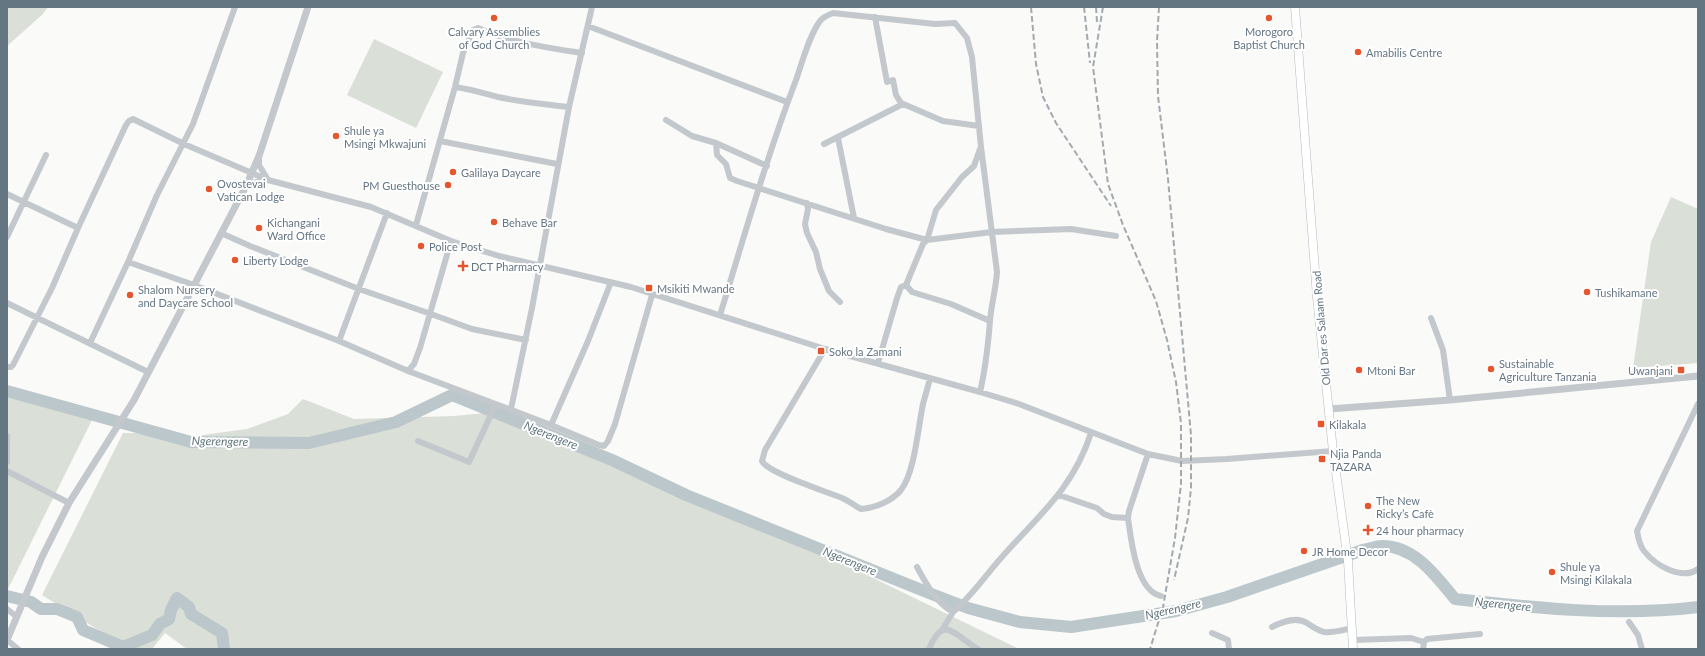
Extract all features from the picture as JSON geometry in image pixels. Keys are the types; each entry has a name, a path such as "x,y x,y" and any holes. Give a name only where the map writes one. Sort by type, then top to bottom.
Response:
{"main road":[{"name":"Old Dar es Salaam Road","path":"1294,7 1317,297 1333,451 1348,561 1353,649"}],"street":[{"path":"90,343 128,262 157,195 184,144 197,114 235,7"},
{"path":"18,649 7,640 30,584 69,503 134,400 252,173 308,7"},
{"path":"511,410 526,340 569,107 592,7"},
{"path":"720,315 787,102 816,28 824,18 832,13 934,24 955,23 967,38 971,50 981,147 997,272 996,288 990,321 986,369 980,392"},
{"path":"875,17 887,82 893,80 896,95 901,103 943,121 979,126"},
{"path":"588,26 787,102"},
{"path":"416,225 466,45 475,28 540,47 582,53"},
{"path":"455,87 475,90 497,97 525,102 569,107"},
{"path":"824,144 903,104"},
{"path":"7,369 12,367 15,363 38,319 78,228 129,121 136,120 184,144 268,180 342,198 371,207 451,241 498,256 611,282 825,349 980,392 1019,404 1148,454 1182,461 1333,451"},
{"path":"666,120 692,136 716,143 767,166"},
{"path":"838,138 854,218"},
{"path":"440,141 558,164"},
{"path":"716,143 717,154 726,164 730,178 886,229 927,240 992,232 1071,229 1116,236"},
{"path":"878,363 896,300 901,287 906,285 923,244 927,240 936,210 962,178 974,166 981,147"},
{"path":"7,237 25,202 46,155"},
{"path":"259,156 259,165 268,180"},
{"path":"246,186 252,183 268,180"},
{"path":"7,194 78,228"},
{"path":"807,203 807,233 816,252 820,269 829,291 840,302"},
{"path":"339,341 387,213"},
{"path":"221,233 359,289 472,329 526,340"},
{"path":"408,371 414,364 420,348 451,241"},
{"path":"128,262 194,285 339,341 408,371 551,425 599,446 604,446 608,441 615,424 652,295"},
{"path":"551,425 588,342 611,282"},
{"path":"906,285 912,292 951,304 990,321"},
{"path":"7,303 148,372"},
{"path":"1431,318 1442,350 1450,400"},
{"path":"825,349 764,452 762,461 767,467 793,480 844,499 861,509 870,508 888,501 897,494 904,485 914,454 923,404 930,378"},
{"path":"1329,409 1450,400 1698,376"},
{"path":"418,441 469,462 496,404"},
{"path":"1698,404 1637,531 1643,550 1656,562 1678,573 1688,574 1698,569"},
{"path":"929,649 935,637 942,630 953,612 964,603 970,593 1059,495 1075,470 1091,433"},
{"path":"7,436 7,462"},
{"path":"1148,454 1128,518 1142,580 1153,594 1161,596"},
{"path":"7,471 69,503"},
{"path":"1059,495 1097,508 1104,514 1112,517 1128,518"},
{"path":"917,567 930,590 953,612"},
{"path":"7,609 17,617"},
{"path":"1272,627 1284,621 1296,620 1307,622 1315,629 1325,632 1352,628"},
{"path":"1629,622 1638,635 1642,649"},
{"path":"942,630 946,628 952,631 978,649"},
{"path":"1212,633 1228,640 1228,649"},
{"path":"1423,649 1424,642 1427,639 1480,634"},
{"path":"1353,640 1411,638 1424,642"}],"shaded area":[{"path":"7,7 48,7 43,14 7,46"},
{"path":"374,39 443,72 416,128 347,95"},
{"path":"1671,197 1698,209 1698,363 1633,368 1651,242"},
{"path":"7,395 32,403 94,416 7,591"},
{"path":"303,399 354,419 454,416 517,410 785,535 1019,649 187,649 165,633 152,649 129,649 42,595 123,433 140,433 180,438 247,429 288,414"}],"waterway":[{"name":"Ngerengere","path":"7,391 191,442 309,443 396,422 452,395 612,460 686,495 934,595 968,608 1020,622 1071,627 1176,611 1227,597 1377,546 1394,547 1415,557 1432,572 1455,599 1576,610 1637,611 1698,607"},
{"path":"7,596 31,602 41,609 57,609 77,617 83,630 123,647 152,635 160,624 169,619 171,610 177,598 189,607 191,614 222,633 224,649"}],"railway":[{"path":"1031,7 1036,64 1043,97 1056,123 1111,206"},
{"path":"1084,7 1090,63"},
{"path":"1096,7 1097,22"},
{"path":"1103,7 1093,67 1108,184 1123,225 1156,301 1167,340 1176,382 1181,423 1181,484 1175,538 1163,607 1150,649"},
{"path":"1159,7 1157,41 1158,96 1168,179 1191,435 1191,488 1188,518 1174,580"}],"place":[{"name":"Calvary Assemblies of God Church","path":"494,18"},
{"name":"Morogoro Baptist Church","path":"1269,18"},
{"name":"Amabilis Centre","path":"1358,52"},
{"name":"Shule ya Msingi Mkwajuni","path":"336,136"},
{"name":"Galilaya Daycare","path":"453,172"},
{"name":"PM Guesthouse","path":"448,185"},
{"name":"Ovostevai Vatican Lodge","path":"209,189"},
{"name":"Behave Bar","path":"494,222"},
{"name":"Kichangani Ward Office","path":"259,228"},
{"name":"Police Post","path":"421,246"},
{"name":"Liberty Lodge","path":"235,260"},
{"name":"DCT Pharmacy","path":"463,266"},
{"name":"Msikiti Mwande","path":"649,288"},
{"name":"Tushikamane","path":"1587,292"},
{"name":"Shalom Nursery and Daycare School","path":"130,295"},
{"name":"Soko la Zamani","path":"821,351"},
{"name":"Sustainable Agriculture Tanzania","path":"1491,369"},
{"name":"Mtoni Bar","path":"1359,370"},
{"name":"Uwanjani","path":"1681,370"},
{"name":"Kilakala","path":"1321,424"},
{"name":"Njia Panda TAZARA","path":"1322,459"},
{"name":"The New Ricky’s Cafè","path":"1368,506"},
{"name":"24 hour pharmacy","path":"1368,530"},
{"name":"JR Home Decor","path":"1304,551"},
{"name":"Shule ya Msingi Kilakala","path":"1552,572"}]}
